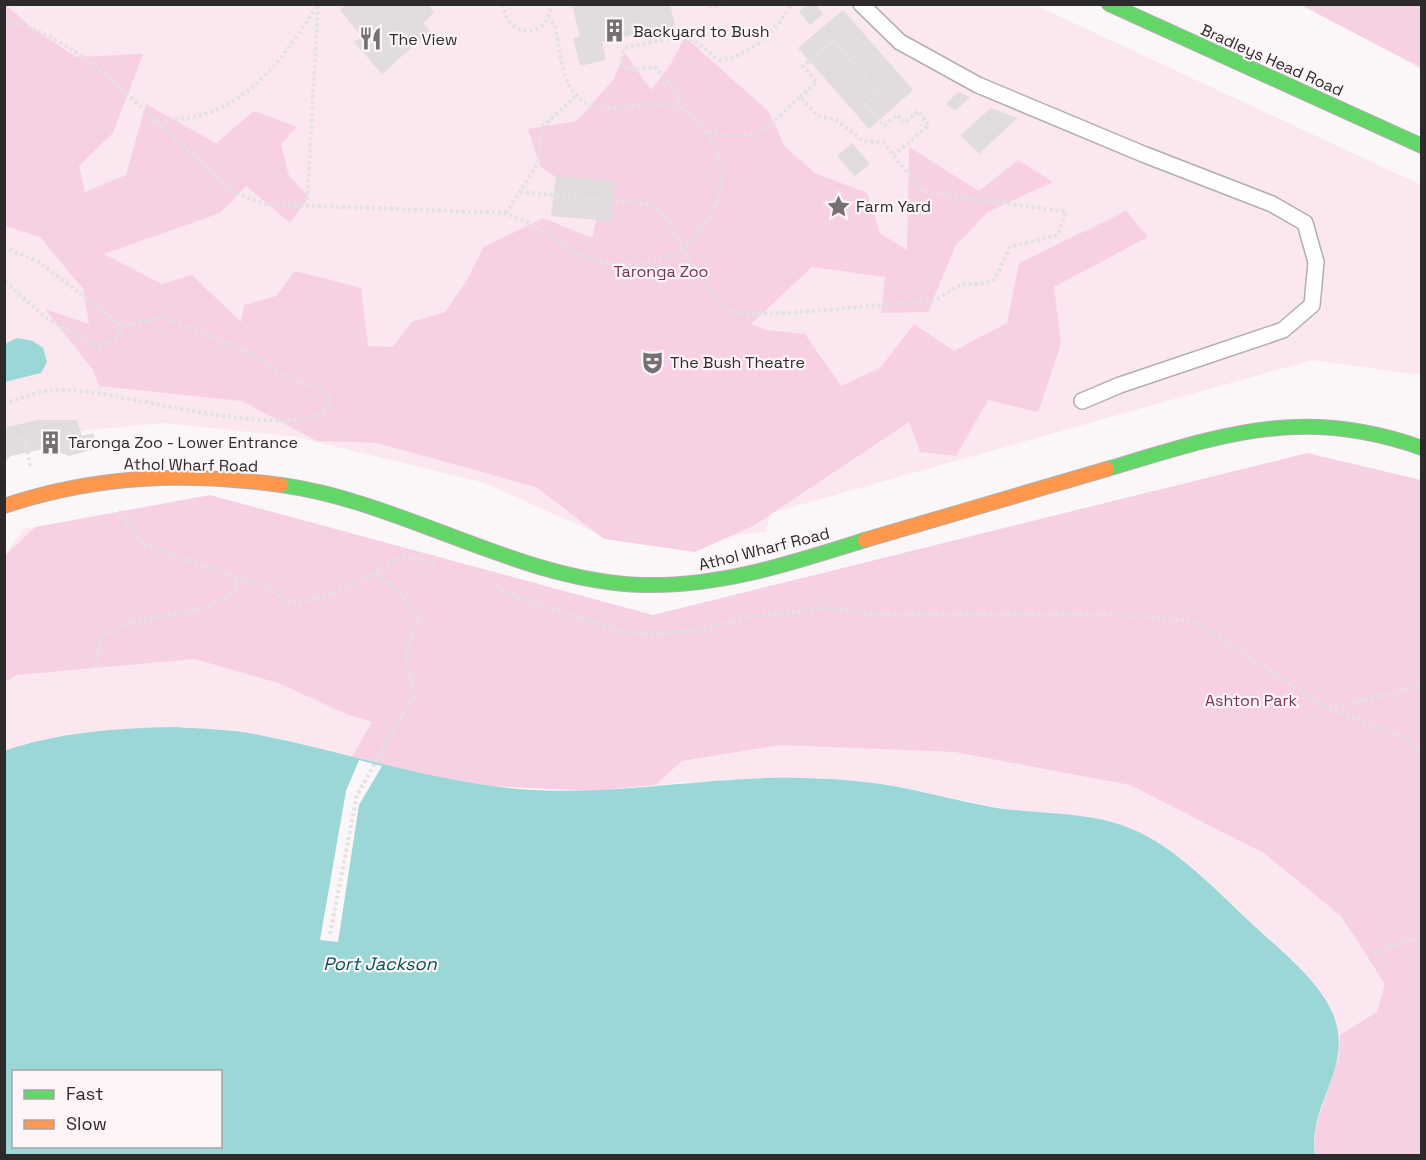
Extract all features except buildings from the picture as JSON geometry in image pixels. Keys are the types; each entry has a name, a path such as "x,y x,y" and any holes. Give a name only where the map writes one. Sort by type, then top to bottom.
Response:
{"main road":[{"name":"Bradleys Head Road","path":"1109,4 1422,146"},
{"name":"Athol Wharf Road","path":"4,506 29,496 93,482 191,478 261,481 319,491 381,508 526,560 590,578 640,585 684,584 774,567 1230,433 1270,426 1344,426 1422,448"}],"lane":[{"path":"861,4 900,42 978,85 1143,154 1272,204 1305,223 1316,262 1312,305 1283,330 1120,385 1082,401"}],"path":[{"path":"156,121 202,115 235,99 277,65 318,4"},
{"path":"307,206 318,4"},
{"path":"502,4 507,20 520,30 536,29 548,18 551,4"},
{"path":"708,7 724,4"},
{"path":"4,20 20,23 61,43 106,74 233,192 264,204 506,213 534,226 571,252 610,264 648,264 683,249 705,226 721,195 721,163 709,133 681,109 674,88 655,68 630,70 623,64 621,56 627,47 677,37 693,40 719,60 735,58 776,26 791,4"},
{"path":"548,18 555,25 568,86 581,101 603,109 645,105 681,109"},
{"path":"709,133 735,137 758,134 817,82 803,66 834,40 878,93 866,105 884,126 897,115 904,123 918,111 929,125 894,155"},
{"path":"506,213 538,163 542,127 577,95"},
{"path":"520,192 649,204 664,215 683,249 720,304 738,314 790,313 936,300 961,284 979,284 995,279 1010,247 1058,235 1066,212 922,191 883,142 863,141 836,120 818,116 800,97"},
{"path":"4,247 39,262 122,326"},
{"path":"4,281 45,317 92,345 102,346 118,337 122,326"},
{"path":"4,404 51,390 95,392 241,418 305,420 322,415 329,408 330,398 320,388 303,384 273,369 251,353 203,332 163,317 122,326"},
{"path":"4,445 25,438 32,473"},
{"path":"116,508 144,545 270,588 287,603 312,602 374,573 403,556 444,567"},
{"path":"330,934 357,795 414,695 406,652 419,616 398,591 374,573"},
{"path":"96,668 101,637 132,622 206,608 235,591 237,577"},
{"path":"493,586 522,599 620,632 647,634 694,631 754,616 828,608 868,614 1107,614 1193,621 1328,708 1405,737 1422,754"},
{"path":"1328,708 1422,686"},
{"path":"1374,954 1408,939 1416,941 1422,948"}],"green space":[{"path":"5,4 32,28 76,57 143,54 113,133 79,166 85,192 126,175 146,104 216,143 254,111 297,127 281,144 289,176 309,197 290,223 246,186 220,213 104,254 162,284 192,275 241,322 244,305 276,296 295,271 361,288 368,346 393,347 412,322 445,312 464,285 484,247 543,218 592,238 599,207 540,166 528,129 577,121 613,80 625,53 651,90 670,65 685,37 769,112 785,147 815,173 867,193 880,233 907,250 909,147 979,191 1018,160 1053,182 988,212 956,245 928,312 881,313 885,277 812,267 751,324 767,330 805,334 841,386 880,368 914,324 954,351 1007,323 1019,263 1126,211 1148,237 1054,287 1061,344 1038,412 988,400 956,456 920,452 909,422 753,526 695,552 604,539 536,487 377,443 317,441 242,401 99,386 93,370 45,309 89,324 83,289 40,237 5,226"},
{"name":"Taronga Zoo","path":"4,5 1035,5 1421,185 1421,375 1312,360 771,513 766,532 643,544 603,536 482,482 296,437 163,423 37,435 5,455"},
{"path":"1301,5 1421,5 1421,68"},
{"name":"Ashton Park","path":"1307,453 1421,480 1421,1155 1315,1155 1315,1128 1339,1057 1340,1035 1377,1012 1385,984 1341,916 1264,853 1130,785 955,752 780,745 682,761 655,785 591,791 488,786 417,774 351,758 372,722 346,714 278,683 195,659 17,675 5,682 5,556 35,527 210,495 653,615"},
{"name":"Ashton Park","path":"25,527 645,655 1421,532 1421,1155 1315,1155 1293,963 1173,854 1146,836 1099,819 1020,812 882,784 821,778 687,782 591,791 387,767 257,735 226,730 176,727 23,744 5,751 5,555"}],"water":[{"path":"17,338 33,341 43,348 47,362 41,373 5,382 5,344"},
{"name":"Port Jackson","path":"176,727 249,733 453,780 519,789 581,791 739,779 812,778 896,786 997,808 1086,817 1115,823 1153,840 1187,864 1296,964 1326,1000 1338,1033 1338,1052 1314,1136 1315,1155 5,1155 4,751 46,739 111,730"}],"pier":[{"path":"359,760 382,766 359,805 338,942 320,940 346,791"}],"traffic: fast":[{"path":"1109,4 1422,146"},
{"path":"1107,469 1226,436 1300,427 1338,428 1379,435 1422,448"},
{"path":"281,485 327,494 372,507 551,570 596,580 643,585 672,585 728,578 783,565 865,540"}],"traffic: slow":[{"path":"865,540 1107,469"},
{"path":"4,506 73,488 141,479 210,478 281,485"}],"place":[{"name":"Backyard to Bush","path":"615,31"},
{"name":"The View","path":"371,39"},
{"name":"Farm Yard","path":"838,206"},
{"name":"The Bush Theatre","path":"652,362"},
{"name":"Taronga Zoo - Lower Entrance","path":"50,442"}]}
